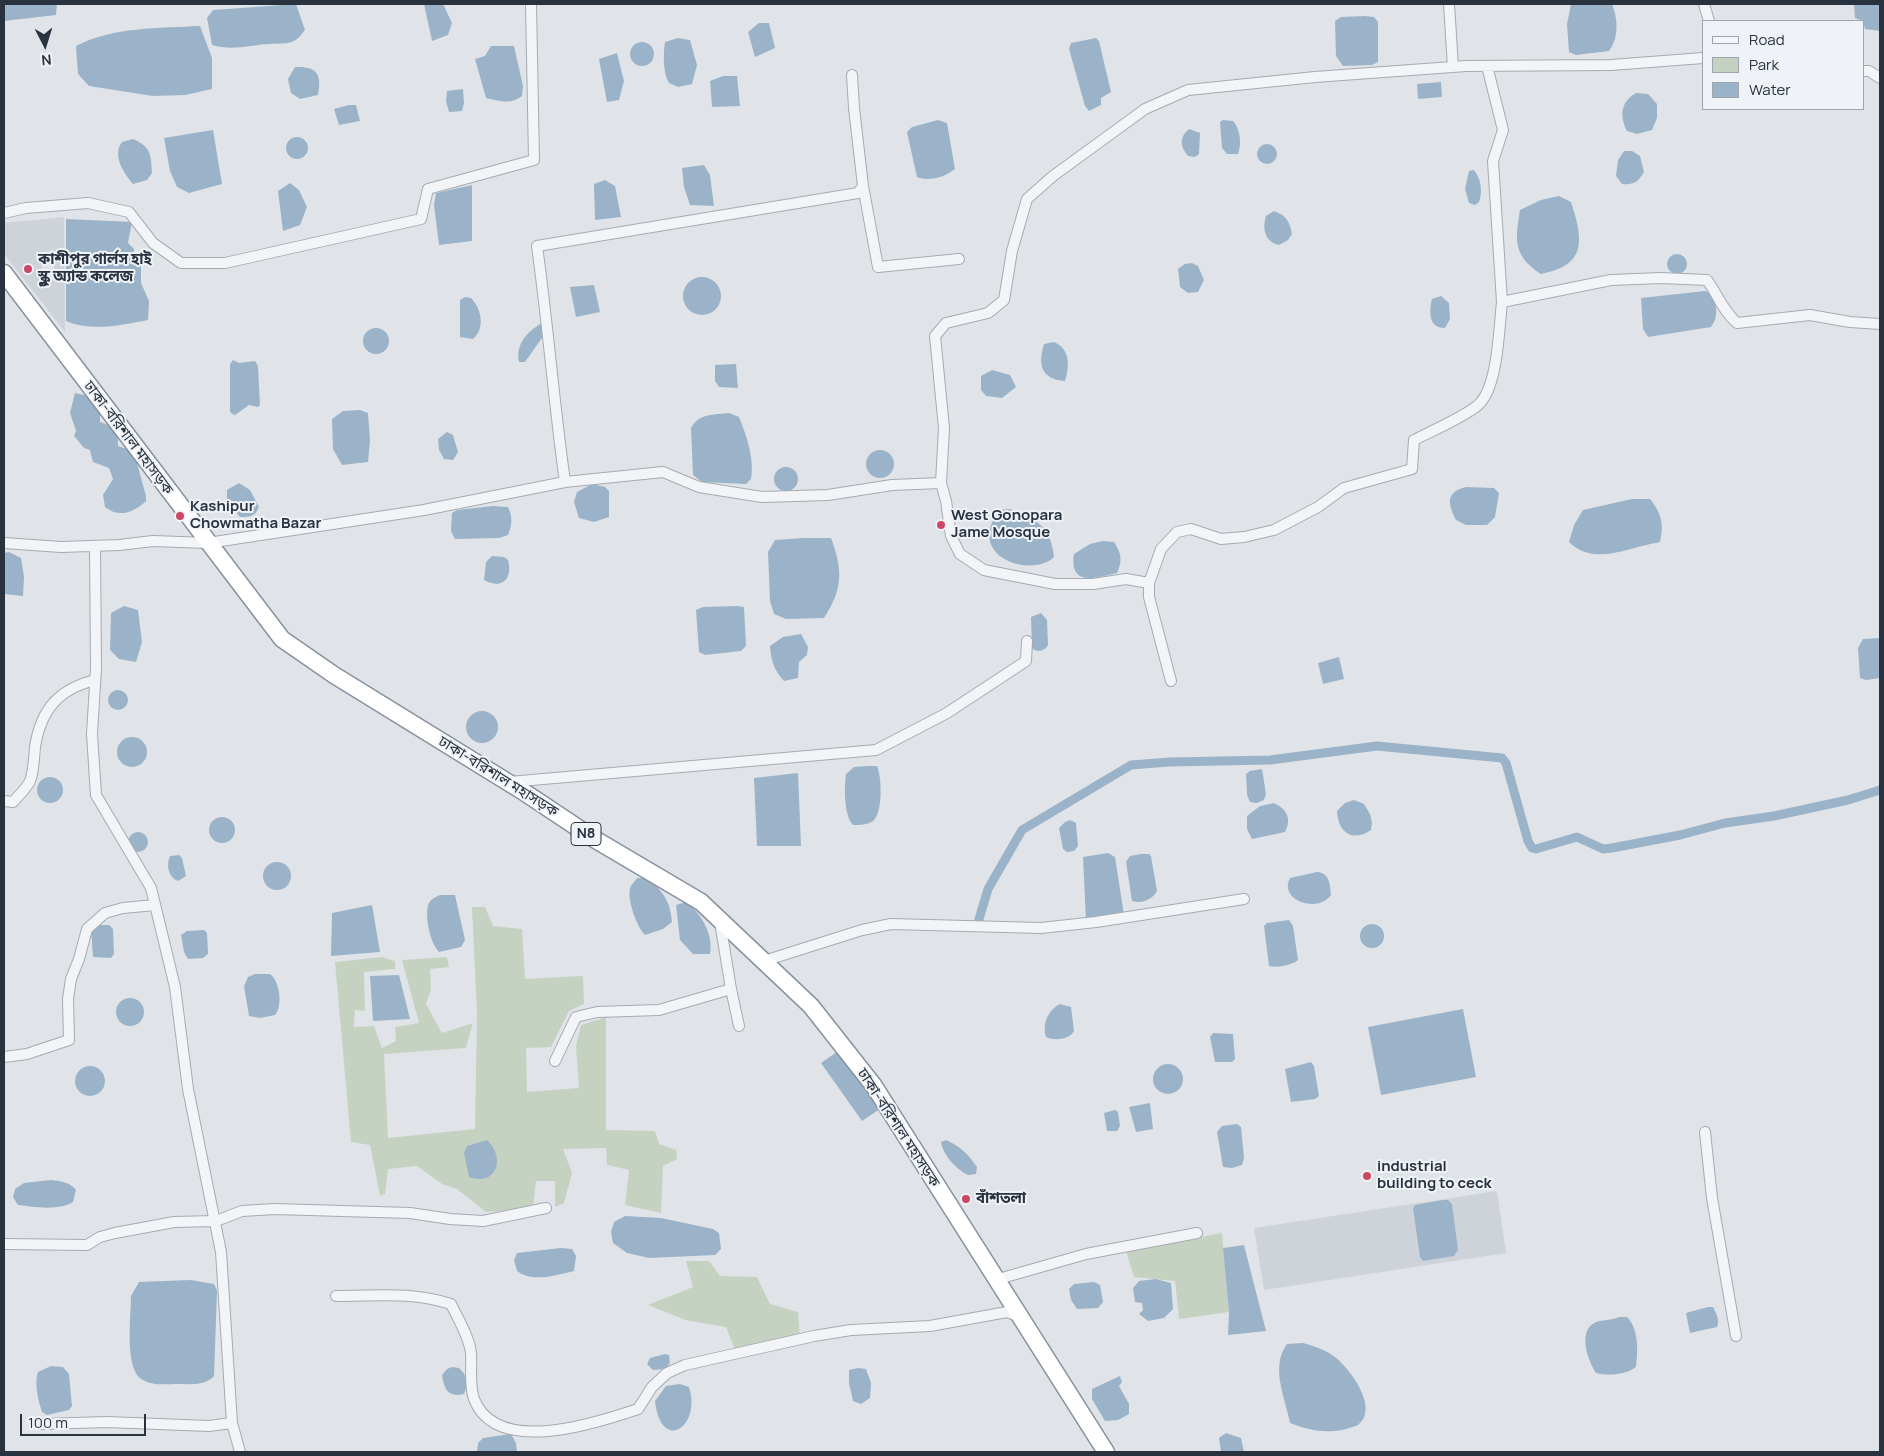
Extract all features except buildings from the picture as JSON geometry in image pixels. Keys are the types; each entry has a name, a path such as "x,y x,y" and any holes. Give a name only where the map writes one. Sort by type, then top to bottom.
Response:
{"highway":[{"name":"ঢাকা-বরিশাল মহাসড়ক","path":"4,274 282,639 334,675 596,840 701,902 810,1006 874,1086 1018,1316 1106,1452"}],"street":[{"path":"4,213 26,208 88,203 129,212 153,243 181,263 225,263 421,219 428,189 534,160 531,4"},
{"path":"1449,4 1453,67"},
{"path":"1704,4 1709,20"},
{"path":"1149,583 1126,580 1093,584 1055,584 984,570 960,554 951,536 946,501 941,483 944,428 935,336 946,323 988,314 1004,300 1012,251 1026,199 1053,176 1145,110 1188,90 1315,77 1453,67 1612,65 1702,58"},
{"path":"1171,681 1149,596 1149,583 1161,549 1177,532 1183,529 1191,529 1221,539 1244,537 1274,530 1318,507 1344,488 1412,469 1414,440 1479,405 1488,392 1493,372 1502,302 1493,161 1503,130 1487,66"},
{"path":"1864,70 1880,78"},
{"path":"852,75 863,186 878,267 959,259"},
{"path":"565,482 557,422 549,332 537,246 858,193 863,186"},
{"path":"1502,302 1611,280 1661,278 1707,280 1717,294 1726,314 1737,322 1810,315 1850,322 1880,324"},
{"path":"4,543 61,547 153,541 208,544 424,510 565,482 662,472 699,487 762,497 828,495 892,485 941,483"},
{"path":"95,546 95,680 92,734 96,795 151,888 175,987 188,1089 221,1252 232,1423 240,1452"},
{"path":"506,783 876,750 947,713 1026,661 1027,641"},
{"path":"4,801 12,802 30,782 37,738 49,709 61,693 78,684 95,680"},
{"path":"764,961 862,930 891,924 1041,928 1104,921 1244,900"},
{"path":"4,1057 27,1054 70,1040 68,999 71,979 79,958 86,929 105,913 123,908 155,905"},
{"path":"717,917 720,919 739,1026"},
{"path":"555,1061 576,1017 597,1012 659,1010 731,989"},
{"path":"1705,1132 1712,1198 1736,1336"},
{"path":"4,1244 87,1245 100,1237 115,1233 174,1222 216,1221 242,1210 275,1209 410,1213 483,1222 546,1208"},
{"path":"996,1280 1086,1254 1197,1233"},
{"path":"336,1296 401,1294 427,1296 451,1304 470,1352 471,1388 482,1416 510,1432 522,1434 585,1426 638,1409 652,1387 667,1373 685,1365 733,1353 851,1330 930,1326 1007,1312 1018,1316"},
{"path":"42,1424 107,1422 209,1426 232,1423"}],"shaded area":[{"name":"কাশীপুর গার্লস হাই স্কুল অ্যান্ড কলেজ","path":"64,217 65,332 4,254 4,223","holes":["54,256 54,280 42,281 41,257"]},
{"path":"1497,1191 1506,1253 1264,1290 1254,1228"}],"green space":[{"path":"472,907 485,907 493,926 522,929 525,979 583,976 584,1004 569,1011 551,1047 526,1048 527,1092 579,1088 576,1046 581,1025 606,1017 606,1130 655,1131 659,1144 676,1150 677,1159 663,1166 661,1213 625,1205 629,1170 607,1165 606,1148 563,1149 572,1173 564,1203 555,1207 555,1181 536,1181 533,1208 486,1212 457,1189 442,1184 417,1166 388,1169 385,1194 380,1196 370,1145 351,1142 335,962 382,957 395,961 395,969 364,972 365,1011 355,1010 354,1027 374,1026 382,1048 396,1041 395,1027 419,1023 402,960 447,957 449,967 430,969 431,989 426,1004 442,1033 473,1023 466,1048 384,1054 388,1138 475,1129 477,1014"},
{"path":"1222,1233 1229,1312 1179,1319 1175,1281 1134,1277 1126,1251"},
{"path":"686,1261 709,1261 720,1276 757,1277 770,1304 798,1312 800,1338 735,1350 726,1327 685,1320 648,1305 693,1287"}],"water":[{"path":"4,4 57,4 56,15 4,21"},
{"path":"296,4 305,30 294,41 234,48 212,45 207,18 213,10"},
{"path":"424,4 443,4 452,23 448,35 432,41"},
{"path":"1571,4 1612,4 1617,28 1615,40 1609,51 1576,55 1569,52 1567,24"},
{"path":"1854,4 1880,4 1880,31 1865,29 1864,20 1855,18"},
{"path":"1341,17 1374,17 1378,22 1378,62 1372,65 1343,66 1336,56 1335,21"},
{"path":"759,23 769,23 775,48 755,57 748,32"},
{"path":"200,26 212,58 212,89 185,95 153,96 89,86 78,74 76,46 90,40 105,35 136,30"},
{"path":"678,38 690,40 697,65 692,84 678,87 669,83 664,58 665,42"},
{"path":"1096,38 1099,41 1111,92 1101,98 1101,105 1089,111 1085,106 1069,49 1071,43"},
{"path":"642,42 647,43 653,49 653,59 647,65 642,66 637,65 631,59 630,54 631,49 637,43"},
{"path":"491,46 514,46 523,86 522,96 514,101 505,102 486,98 475,59 485,56"},
{"path":"617,53 624,81 619,100 607,102 599,59"},
{"path":"295,67 308,68 316,73 319,82 318,95 300,99 291,93 288,79"},
{"path":"723,76 737,76 740,106 712,107 710,81"},
{"path":"1441,82 1442,97 1418,99 1417,84"},
{"path":"463,89 464,103 462,111 449,112 446,101 447,91"},
{"path":"1636,93 1648,94 1657,104 1657,118 1652,130 1637,134 1627,131 1622,114 1627,100"},
{"path":"356,105 360,121 339,125 334,109"},
{"path":"938,120 947,123 955,169 937,178 917,177 907,132 912,127"},
{"path":"1223,120 1233,121 1239,132 1238,154 1227,154 1222,148 1220,122"},
{"path":"1189,129 1200,133 1199,154 1195,157 1188,156 1182,146 1182,139"},
{"path":"213,130 222,184 189,193 177,187 170,171 164,138"},
{"path":"297,137 307,144 308,148 301,158 297,159 287,152 286,148 293,138"},
{"path":"133,139 147,148 152,173 147,180 133,184 122,169 118,152 122,142"},
{"path":"1263,144 1271,144 1277,150 1277,158 1271,164 1263,164 1257,158 1257,150"},
{"path":"1624,151 1632,151 1640,156 1644,172 1638,180 1630,184 1622,184 1616,176 1618,160"},
{"path":"704,165 710,175 714,206 690,205 684,187 682,168"},
{"path":"1474,170 1481,185 1479,202 1475,205 1469,203 1465,189 1469,171"},
{"path":"605,180 615,186 621,217 595,220 594,184"},
{"path":"290,183 299,190 307,207 300,225 283,231 278,191"},
{"path":"472,185 472,241 439,245 434,205 436,193"},
{"path":"1559,196 1571,202 1578,228 1578,248 1574,257 1567,264 1556,270 1541,274 1525,261 1518,247 1517,230 1520,210 1541,200"},
{"path":"1274,211 1287,220 1292,234 1288,240 1279,245 1270,241 1264,226 1266,216"},
{"path":"66,219 132,222 128,243 134,249 134,255 141,262 141,283 149,301 148,320 97,327 66,321"},
{"path":"1673,254 1681,254 1687,260 1687,268 1681,274 1673,274 1667,268 1667,260"},
{"path":"1192,263 1198,266 1204,280 1198,292 1188,293 1180,287 1178,269 1185,264"},
{"path":"702,277 716,282 721,296 716,310 702,315 688,310 683,296 688,282"},
{"path":"594,285 600,312 576,317 570,287"},
{"path":"1705,291 1711,293 1716,306 1716,315 1711,327 1648,337 1643,329 1641,298"},
{"path":"1441,296 1449,303 1450,319 1445,328 1435,325 1430,313 1432,299"},
{"path":"465,297 471,298 481,318 480,329 473,339 460,337 460,300"},
{"path":"542,323 544,335 525,362 519,362 518,355 521,344 532,330"},
{"path":"376,328 385,332 389,341 385,350 376,354 367,350 363,341 367,332"},
{"path":"1054,342 1066,353 1068,369 1065,381 1050,377 1046,374 1041,364 1044,344"},
{"path":"233,360 239,363 255,361 258,366 260,405 258,407 249,405 235,415 230,411 230,364"},
{"path":"736,364 738,388 719,387 715,381 715,365"},
{"path":"992,370 1010,375 1016,387 1002,398 986,396 981,390 981,376"},
{"path":"75,393 94,397 100,414 100,422 114,430 118,446 130,450 137,463 146,501 136,509 121,513 105,507 103,495 113,479 109,468 93,462 90,450 84,448 74,436 76,431 70,413"},
{"path":"360,410 368,413 370,440 368,462 342,465 333,449 332,419 343,411"},
{"path":"729,413 739,417 744,431 751,456 751,479 746,484 702,482 693,475 691,428 694,423 703,417"},
{"path":"447,432 453,435 458,452 453,460 444,459 439,450 438,439"},
{"path":"880,450 890,454 894,464 890,474 880,478 870,474 866,464 870,454"},
{"path":"786,467 791,468 797,474 797,484 791,490 786,491 781,490 775,484 774,479 775,474 781,468"},
{"path":"239,483 250,490 259,507 252,516 240,517 227,502 227,490"},
{"path":"592,484 605,487 609,491 609,517 594,522 579,518 574,502 577,492"},
{"path":"1466,487 1494,488 1499,493 1495,517 1487,525 1466,525 1456,520 1450,504 1451,495 1459,489"},
{"path":"1632,499 1650,499 1654,504 1661,519 1660,542 1624,551 1601,554 1589,553 1569,542 1574,525 1583,510"},
{"path":"493,506 508,507 511,521 508,535 499,538 455,539 451,531 452,513 457,510"},
{"path":"1010,509 1028,516 1046,531 1050,538 1054,557 1044,563 1032,565 1019,564 1006,560 996,552 990,541 990,527 999,510"},
{"path":"831,538 838,560 838,588 835,598 824,618 786,619 774,614 770,601 768,552 775,540"},
{"path":"1103,541 1114,542 1118,550 1121,560 1117,573 1093,578 1080,576 1076,572 1074,554 1090,544"},
{"path":"9,552 21,558 24,577 23,596 4,594 4,553"},
{"path":"492,556 504,557 508,560 509,573 505,581 501,583 490,583 484,580 486,562"},
{"path":"124,606 138,610 142,642 136,662 119,659 110,650 111,613"},
{"path":"703,607 744,607 746,646 741,651 705,655 699,652 696,610"},
{"path":"1041,613 1047,620 1048,645 1045,649 1038,651 1032,648 1031,617"},
{"path":"801,634 808,647 807,655 799,662 798,678 784,681 774,665 770,646 783,637"},
{"path":"1880,638 1880,678 1866,680 1860,678 1858,648 1863,639"},
{"path":"1339,657 1344,679 1323,684 1318,663"},
{"path":"118,690 125,693 128,700 125,707 118,710 111,707 108,700 111,693"},
{"path":"482,711 493,716 498,727 493,738 482,743 471,738 466,727 471,716"},
{"path":"132,737 143,741 147,752 143,763 132,767 121,763 117,752 121,741"},
{"path":"877,766 879,771 881,795 879,811 873,821 853,825 846,808 846,774 854,767"},
{"path":"1262,769 1266,794 1264,800 1257,803 1250,802 1247,795 1246,774 1250,771"},
{"path":"798,773 801,846 757,846 754,778"},
{"path":"50,777 59,781 63,790 59,799 50,803 41,799 37,790 41,781"},
{"path":"1354,800 1364,804 1370,814 1371,830 1364,834 1352,835 1343,830 1340,825 1337,811 1345,803"},
{"path":"1274,803 1282,808 1287,815 1288,823 1285,832 1252,839 1247,829 1247,816 1260,806"},
{"path":"222,817 231,821 235,830 231,839 222,843 213,839 209,830 213,821"},
{"path":"1070,820 1076,823 1078,846 1074,851 1067,852 1063,849 1059,828"},
{"path":"138,832 145,835 148,842 145,849 138,852 131,849 128,842 131,835"},
{"path":"1108,853 1115,857 1124,915 1086,921 1083,857"},
{"path":"1149,854 1151,856 1157,891 1150,899 1136,902 1132,901 1126,862 1130,856"},
{"path":"179,855 182,858 186,876 178,881 170,874 168,863 170,856"},
{"path":"277,862 287,866 291,876 287,886 277,890 267,886 263,876 267,866"},
{"path":"1317,872 1327,877 1331,895 1325,901 1309,904 1294,898 1288,886 1290,878"},
{"path":"637,878 650,878 668,902 671,914 672,922 663,929 645,935 636,920 629,893"},
{"path":"440,895 455,895 465,940 461,947 439,952 431,936 427,911 430,901"},
{"path":"686,902 697,912 705,925 710,939 710,954 693,954 680,940 676,905"},
{"path":"372,905 380,952 331,956 332,913"},
{"path":"1289,920 1293,926 1298,960 1285,966 1269,966 1264,926 1267,923"},
{"path":"1372,924 1377,925 1383,931 1383,941 1377,947 1372,948 1367,947 1361,941 1360,936 1361,931 1367,925"},
{"path":"101,925 109,925 113,929 114,954 111,958 93,957 91,929"},
{"path":"204,930 207,933 208,954 203,958 188,959 184,952 181,935 187,931"},
{"path":"255,974 270,974 276,982 280,1000 275,1015 260,1018 249,1016 244,986 248,977"},
{"path":"399,975 410,1019 373,1021 370,976"},
{"path":"130,998 140,1002 144,1012 140,1022 130,1026 120,1022 116,1012 120,1002"},
{"path":"1060,1004 1071,1007 1074,1031 1065,1038 1046,1037 1045,1027 1047,1018 1052,1010"},
{"path":"1463,1009 1476,1077 1381,1095 1368,1027"},
{"path":"1213,1033 1233,1034 1235,1059 1232,1062 1215,1062 1210,1037"},
{"path":"841,1049 883,1107 862,1121 821,1063"},
{"path":"1311,1062 1314,1066 1319,1096 1315,1099 1291,1102 1285,1069"},
{"path":"1168,1064 1179,1068 1183,1079 1179,1090 1168,1094 1157,1090 1153,1079 1157,1068"},
{"path":"90,1066 101,1070 105,1081 101,1092 90,1096 79,1092 75,1081 79,1070"},
{"path":"1150,1103 1153,1129 1136,1132 1129,1107"},
{"path":"1115,1110 1118,1112 1120,1126 1117,1131 1107,1131 1104,1113"},
{"path":"1237,1124 1241,1127 1244,1158 1242,1165 1232,1168 1223,1167 1217,1132 1222,1126"},
{"path":"487,1140 493,1147 496,1155 496,1169 486,1178 469,1177 464,1153 467,1146"},
{"path":"946,1140 964,1151 977,1167 976,1174 968,1175 951,1161 942,1147 941,1142"},
{"path":"51,1180 65,1182 74,1187 76,1190 73,1202 60,1207 38,1207 18,1205 13,1197 15,1189 24,1183"},
{"path":"1448,1200 1452,1204 1458,1250 1454,1256 1423,1261 1420,1257 1413,1208 1415,1205"},
{"path":"625,1216 661,1218 713,1229 719,1233 721,1249 715,1255 649,1258 627,1253 613,1243 611,1232 614,1222"},
{"path":"1244,1245 1266,1331 1228,1335 1229,1312 1223,1248"},
{"path":"561,1248 572,1249 576,1256 574,1271 552,1276 530,1277 517,1271 514,1260 517,1253"},
{"path":"1156,1279 1171,1283 1173,1309 1164,1318 1148,1321 1139,1314 1143,1310 1142,1303 1135,1302 1133,1288 1139,1281"},
{"path":"191,1280 214,1284 217,1291 214,1376 197,1384 147,1382 137,1375 133,1366 130,1342 131,1296 139,1282"},
{"path":"1094,1282 1100,1285 1103,1302 1098,1308 1077,1309 1071,1300 1069,1289 1074,1284"},
{"path":"1713,1307 1718,1319 1717,1327 1690,1333 1686,1313"},
{"path":"1627,1317 1634,1328 1637,1347 1636,1367 1627,1372 1617,1374 1596,1373 1587,1352 1586,1336 1588,1330 1592,1324 1599,1321"},
{"path":"1303,1343 1320,1348 1331,1355 1355,1379 1364,1399 1366,1409 1364,1418 1358,1425 1340,1430 1323,1431 1307,1429 1290,1423 1280,1382 1280,1362 1287,1344"},
{"path":"665,1354 669,1355 670,1363 665,1369 653,1370 647,1364 650,1358"},
{"path":"51,1366 63,1367 69,1374 72,1406 69,1410 47,1415 42,1412 36,1381 38,1372"},
{"path":"452,1367 459,1368 464,1374 467,1383 464,1394 454,1395 448,1391 444,1384 442,1375 447,1369"},
{"path":"866,1369 871,1383 870,1398 861,1404 853,1401 849,1383 849,1370"},
{"path":"1120,1376 1122,1382 1119,1386 1129,1404 1129,1414 1118,1420 1105,1421 1092,1399 1092,1389"},
{"path":"680,1384 689,1387 692,1401 690,1414 686,1423 679,1429 672,1430 665,1427 659,1417 655,1401 666,1386"},
{"path":"1226,1433 1241,1438 1244,1452 1221,1452 1219,1438"},
{"path":"511,1434 516,1443 517,1452 477,1452 478,1443 483,1438"}],"waterway":[{"path":"979,919 988,889 1022,830 1131,765 1169,762 1270,760 1377,746 1502,758 1506,763 1528,841 1532,848 1536,849 1577,837 1603,849 1612,848 1680,835 1725,823 1774,816 1848,800 1880,790"}],"place":[{"name":"কাশীপুর গার্লস হাই স্কুল অ্যান্ড কলেজ","path":"28,269"},
{"name":"Kashipur Chowmatha Bazar","path":"180,516"},
{"name":"West Gonopara Jame Mosque","path":"941,525"},
{"name":"industrial building to ceck","path":"1367,1176"},
{"name":"বাঁশতলা","path":"966,1199"}]}
